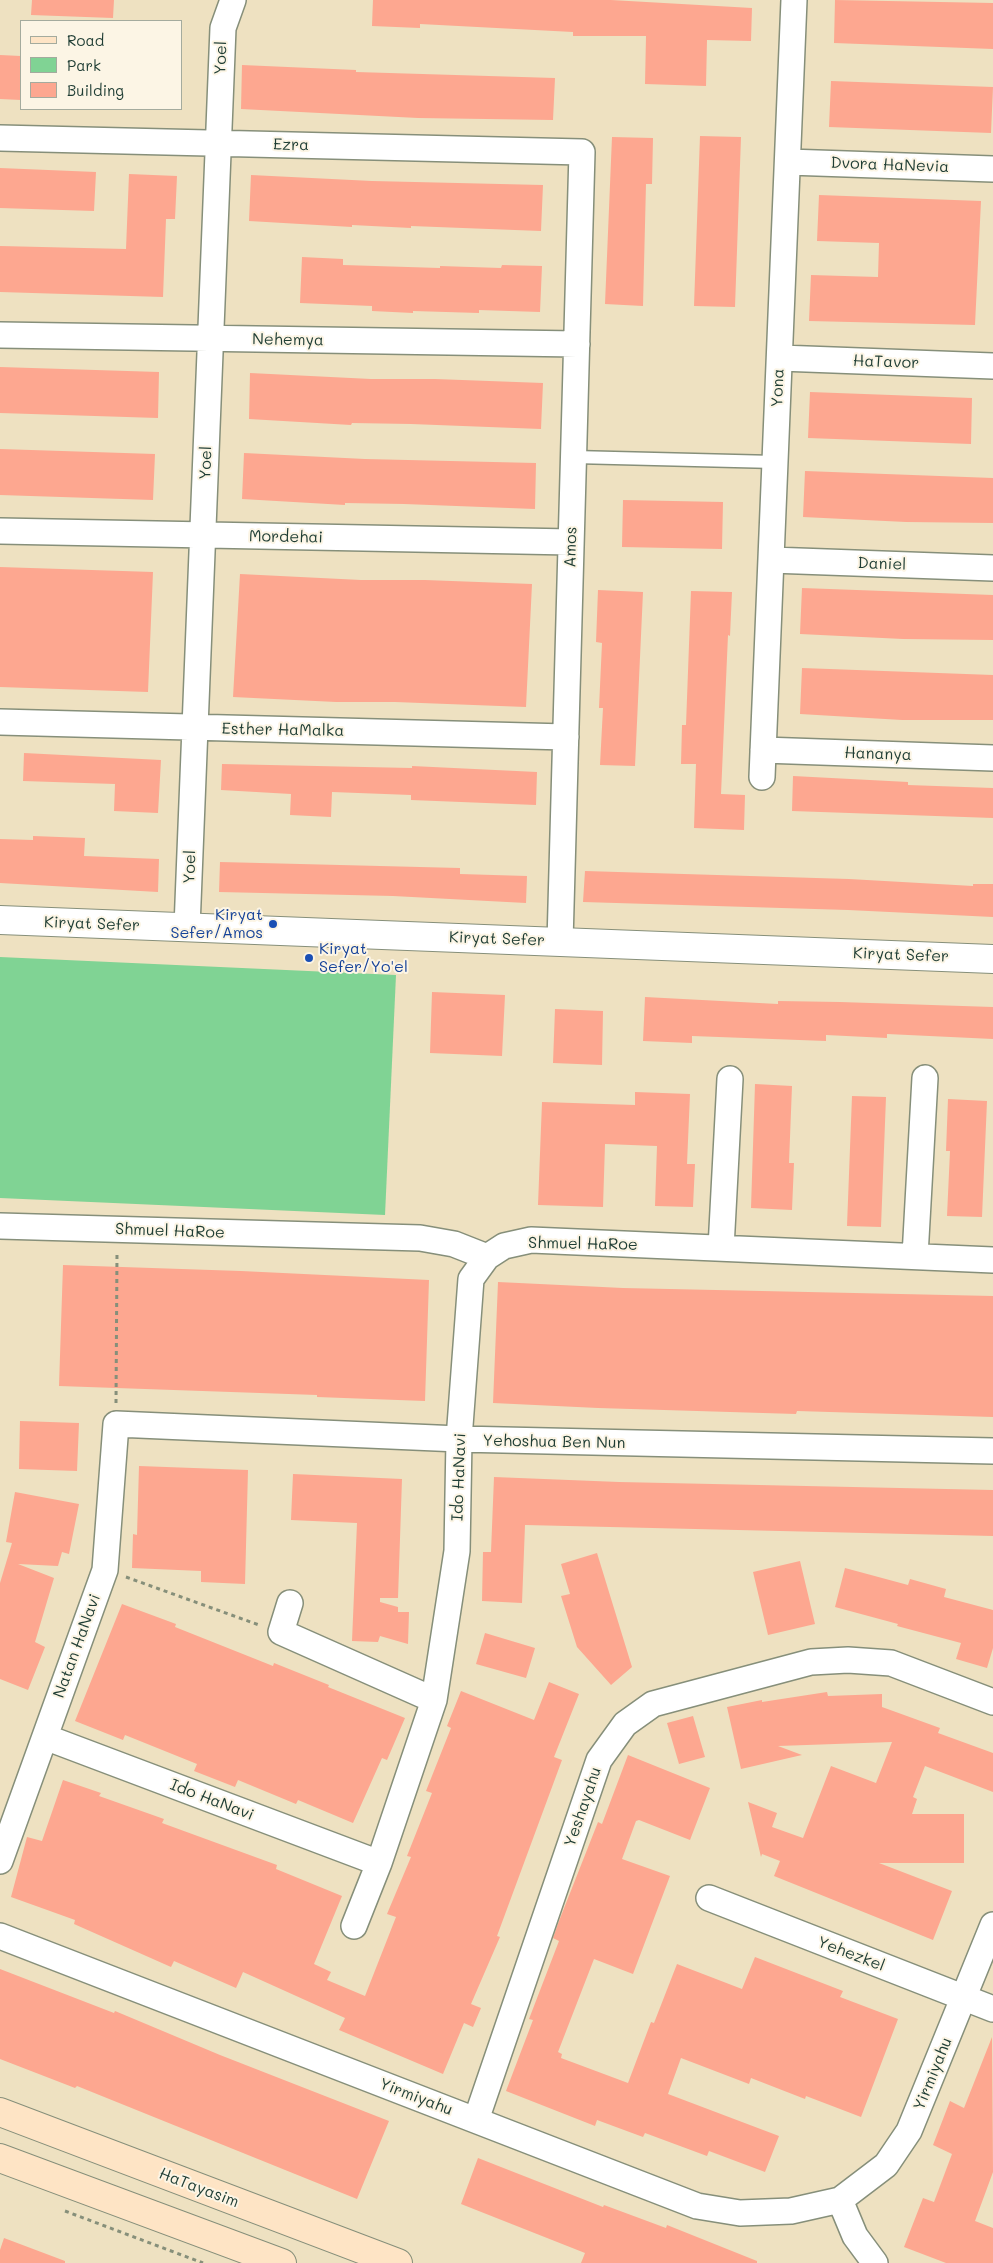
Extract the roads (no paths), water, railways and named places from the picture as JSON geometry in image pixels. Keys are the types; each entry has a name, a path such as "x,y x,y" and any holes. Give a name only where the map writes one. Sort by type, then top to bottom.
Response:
{"main road":[{"name":"HaTayasim","path":"0,2112 398,2263"},
{"path":"0,2158 282,2263"}],"street":[{"name":"Yoel","path":"187,927 223,28 233,0"},
{"name":"Yona","path":"762,777 794,0"},
{"name":"Ezra","path":"0,138 582,152"},
{"name":"Amos","path":"560,942 582,152"},
{"name":"Dvora HaNevia","path":"788,162 993,169"},
{"name":"Nehemya","path":"0,335 577,344"},
{"name":"HaTavor","path":"780,358 993,366"},
{"name":"Mordehai","path":"0,531 571,542"},
{"name":"Daniel","path":"771,560 993,568"},
{"name":"Esther HaMalka","path":"0,722 566,737"},
{"name":"Hananya","path":"763,750 993,758"},
{"name":"Kiryat Sefer","path":"0,920 993,959"},
{"path":"915,1256 925,1078"},
{"path":"721,1248 730,1079"},
{"name":"Shmuel HaRoe","path":"0,1226 420,1238 454,1244 487,1257 504,1246 531,1240 993,1260"},
{"name":"Ido HaNavi","path":"354,1926 379,1863 434,1700 457,1551 459,1439 471,1279 487,1257"},
{"name":"Yehoshua Ben Nun","path":"116,1424 459,1439 993,1451"},
{"name":"Natan HaNavi","path":"0,1861 105,1570 116,1424"},
{"path":"290,1603 281,1632 434,1700"},
{"name":"Yeshayahu","path":"476,2120 599,1760 625,1724 653,1704 811,1662 848,1660 891,1663 993,1702"},
{"name":"Ido HaNavi","path":"45,1737 379,1863"},
{"name":"Yehezkel","path":"709,1898 993,2009"},
{"name":"Yirmiyahu","path":"0,1936 697,2206 740,2213 791,2211 840,2200 886,2165 910,2131 993,1925"},
{"path":"840,2200 855,2236 875,2263"}],"lane":[{"path":"574,457 775,462"}],"place":[{"name":"Kiryat Sefer/Amos","path":"273,924"},
{"name":"Kiryat Sefer/Yo'el","path":"309,958"}]}
